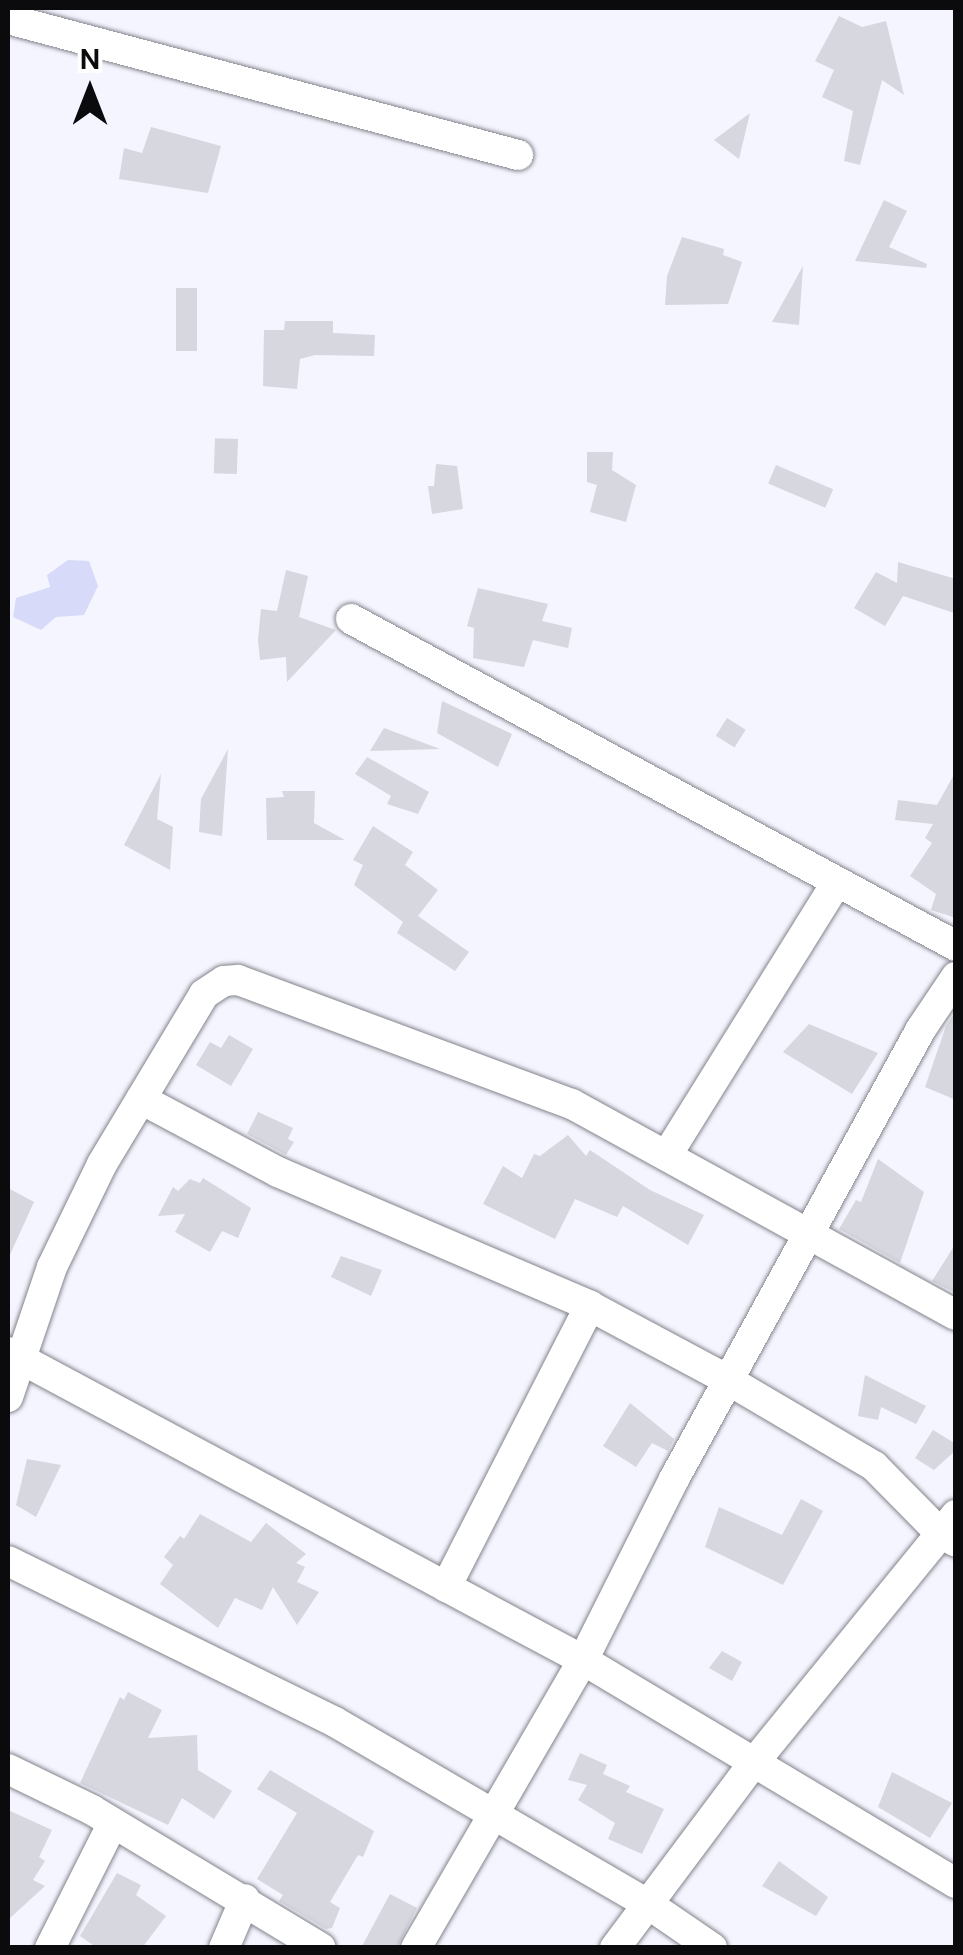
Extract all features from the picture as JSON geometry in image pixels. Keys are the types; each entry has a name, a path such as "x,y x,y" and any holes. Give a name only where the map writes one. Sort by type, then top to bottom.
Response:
{"street":[{"path":"8,18 518,155"},
{"path":"351,619 956,946"},
{"path":"668,1155 836,884"},
{"path":"416,1948 582,1660 728,1380 921,1030 956,977"},
{"path":"8,1397 14,1356 102,1164 204,994 224,981 238,980 572,1104 956,1315"},
{"path":"141,1099 278,1172 590,1306 728,1380 874,1466 950,1530 752,1766 615,1948"},
{"path":"446,1587 590,1306"},
{"path":"14,1356 582,1660 752,1766 956,1883"},
{"path":"8,1561 335,1722 648,1904 712,1948"},
{"path":"8,1769 113,1823 245,1899 320,1948"},
{"path":"50,1948 113,1823"},
{"path":"224,1948 245,1899"}],"shaded area":[{"path":"68,560 89,561 98,586 84,615 56,617 41,630 13,617 16,598 50,587 47,575"}],"building":[{"path":"839,16 862,27 886,21 904,95 882,80 860,165 844,161 853,111 822,97 834,70 815,61"},
{"path":"750,113 739,159 714,140"},
{"path":"151,127 221,146 208,193 119,179 124,148 142,153"},
{"path":"884,200 907,211 889,247 927,264 926,268 855,261"},
{"path":"682,237 724,249 723,255 742,262 728,304 665,305 667,276"},
{"path":"803,266 799,325 772,322"},
{"path":"176,288 197,288 197,351 176,351"},
{"path":"285,321 333,321 333,333 375,335 374,356 315,355 300,359 297,389 263,386 264,330 284,330"},
{"path":"215,438 238,439 237,474 214,473"},
{"path":"587,452 613,452 612,470 636,485 626,522 590,512 597,485 587,482"},
{"path":"436,464 457,466 463,509 432,514 428,486 434,486"},
{"path":"776,465 833,489 825,508 768,483"},
{"path":"898,562 956,579 954,613 903,596 885,626 854,608 876,572 897,583"},
{"path":"286,570 308,576 299,617 336,630 287,682 286,657 260,660 258,640 261,609 277,611"},
{"path":"478,588 548,604 542,621 572,628 568,648 533,640 524,667 473,658 474,628 467,626"},
{"path":"442,701 512,734 498,767 437,733"},
{"path":"727,718 746,730 735,747 716,736"},
{"path":"384,728 440,749 370,751"},
{"path":"228,749 222,836 199,832 201,799"},
{"path":"367,757 429,792 418,814 387,804 391,796 355,774"},
{"path":"956,771 956,918 931,910 936,894 910,876 932,843 925,838 933,824 895,820 898,800 937,805"},
{"path":"161,774 157,819 173,827 170,870 124,845"},
{"path":"282,791 315,791 314,823 345,840 267,840 266,798 284,797"},
{"path":"373,826 413,852 405,865 438,890 418,916 469,952 455,971 397,933 403,922 354,885 363,865 353,860"},
{"path":"956,1011 956,1100 925,1087 946,1026"},
{"path":"809,1024 878,1053 852,1094 783,1052"},
{"path":"229,1035 253,1049 231,1086 196,1065 210,1042 221,1048"},
{"path":"258,1112 293,1128 288,1139 294,1142 286,1155 247,1134"},
{"path":"568,1135 586,1156 590,1150 650,1190 704,1215 688,1245 623,1206 617,1217 575,1199 555,1239 483,1204 503,1166 522,1178 534,1154 540,1156"},
{"path":"878,1159 924,1192 900,1263 839,1229 856,1200 861,1202"},
{"path":"203,1178 251,1208 238,1238 222,1231 210,1252 175,1232 185,1214 158,1216 173,1187 178,1191 190,1179 200,1183"},
{"path":"8,1188 34,1202 8,1259"},
{"path":"956,1243 956,1293 932,1281"},
{"path":"341,1256 382,1270 371,1296 331,1277"},
{"path":"865,1375 926,1406 916,1424 881,1407 878,1420 858,1416"},
{"path":"630,1403 674,1439 668,1451 652,1443 636,1467 603,1446"},
{"path":"933,1430 956,1444 956,1450 934,1470 915,1458"},
{"path":"27,1459 61,1465 36,1517 16,1505"},
{"path":"801,1499 823,1511 783,1585 705,1547 719,1507 782,1535"},
{"path":"200,1514 251,1542 266,1523 306,1554 296,1563 305,1567 297,1582 319,1592 297,1625 273,1587 262,1610 235,1598 218,1628 160,1584 173,1565 164,1557 180,1536 184,1539"},
{"path":"722,1651 742,1662 732,1681 709,1668"},
{"path":"128,1692 162,1710 148,1738 197,1735 198,1770 232,1791 214,1819 182,1798 168,1825 80,1783 120,1697 124,1700"},
{"path":"580,1753 607,1765 603,1774 630,1786 626,1792 664,1809 642,1854 608,1839 615,1823 578,1800 587,1785 568,1780"},
{"path":"270,1770 374,1831 363,1857 358,1855 330,1902 340,1908 332,1928 326,1929 279,1901 283,1895 257,1879 297,1813 257,1789"},
{"path":"892,1772 952,1803 930,1838 878,1807"},
{"path":"8,1810 52,1830 39,1857 45,1861 33,1880 45,1886 8,1920"},
{"path":"779,1861 828,1897 816,1916 762,1886"},
{"path":"117,1873 141,1885 136,1895 166,1916 142,1948 97,1948 80,1936"},
{"path":"390,1894 417,1908 397,1948 361,1948"}]}
